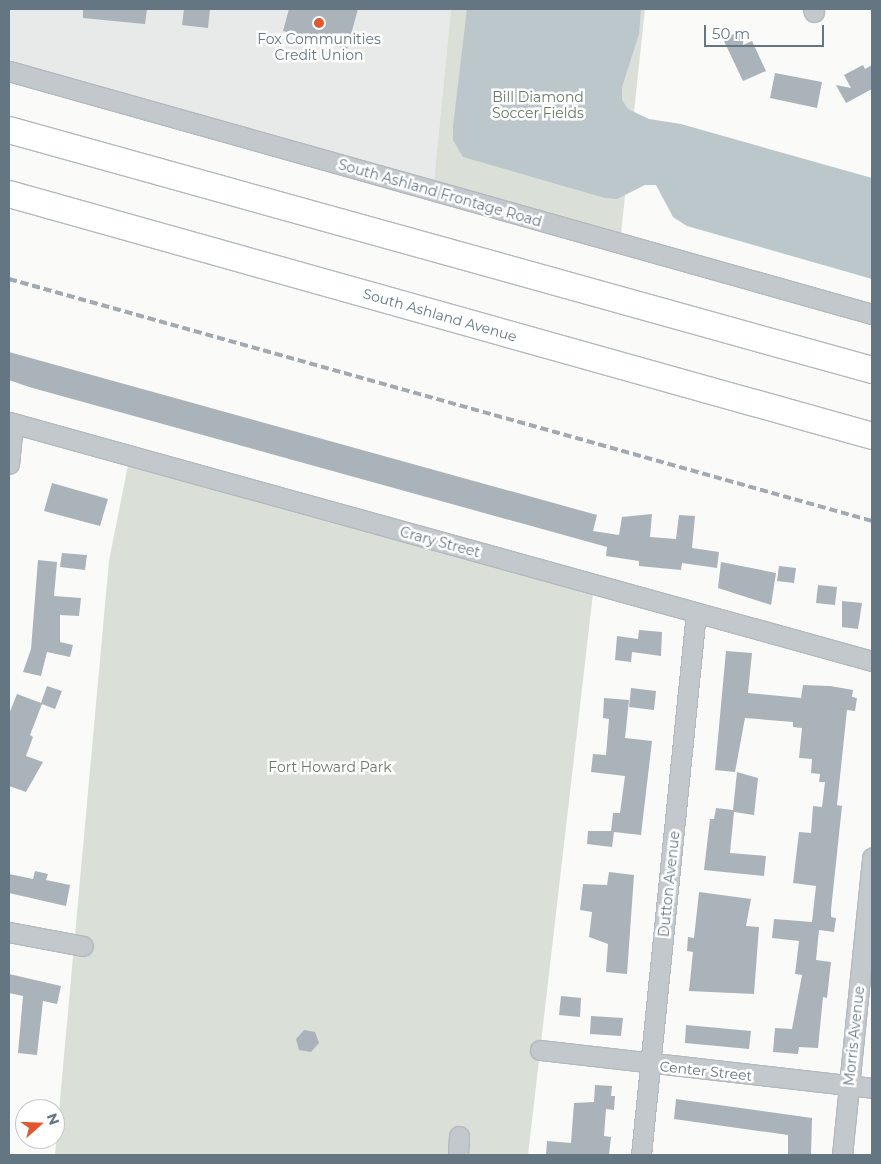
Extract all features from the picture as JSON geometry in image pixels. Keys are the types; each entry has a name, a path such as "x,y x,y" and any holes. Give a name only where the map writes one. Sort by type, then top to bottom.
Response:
{"main road":[{"path":"9,130 872,370"},
{"name":"South Ashland Avenue","path":"9,194 872,436"}],"street":[{"name":"South Ashland Frontage Road","path":"9,71 872,314"},
{"path":"9,464 11,423"},
{"name":"Crary Street","path":"11,423 872,662"},
{"name":"Dutton Avenue","path":"641,1155 696,613"},
{"name":"Morris Avenue","path":"842,1155 872,858"},
{"path":"9,932 83,946"},
{"name":"Center Street","path":"540,1050 651,1066 872,1088"},
{"path":"458,1155 459,1136"}],"shaded area":[{"path":"9,9 451,9 433,191 9,71"},
{"path":"467,9 641,9 639,34 622,87 622,100 628,109 649,119 681,124 872,178 872,279 687,226 673,217 656,185 645,185 617,199 605,198 463,157 453,140 453,126"}],"green space":[{"name":"Bill Diamond Soccer Fields","path":"451,9 645,9 620,243 433,191"},
{"name":"Fort Howard Park","path":"130,455 594,585 528,1155 55,1155 56,1149 65,1149 65,1099 60,1099 109,561"}],"building":[{"path":"83,9 147,9 145,24 83,18"},
{"path":"184,9 210,9 208,28 182,25"},
{"name":"Fox Communities Credit Union","path":"289,9 358,9 347,49 283,31"},
{"path":"744,29 743,45 752,41 766,71 743,81 723,39"},
{"path":"863,65 865,69 872,65 872,89 846,103 836,85 851,88 844,75"},
{"path":"775,73 822,82 817,108 770,98"},
{"path":"9,352 597,515 593,531 619,535 622,517 652,514 650,537 676,539 679,515 695,516 692,548 719,552 717,568 682,563 681,570 639,566 639,561 606,556 607,547 29,387 9,380"},
{"path":"52,483 108,499 100,526 44,511"},
{"path":"62,553 87,555 85,570 60,567"},
{"path":"38,560 57,562 54,596 81,598 79,616 60,615 60,642 73,645 70,657 47,652 41,676 23,672 31,649"},
{"path":"721,562 776,573 771,605 718,588"},
{"path":"779,566 796,568 794,583 777,581"},
{"path":"818,585 837,587 835,605 816,603"},
{"path":"842,601 862,603 858,629 842,627"},
{"path":"639,630 662,632 661,656 632,652 631,662 615,660 617,636 638,639"},
{"path":"726,651 752,653 748,693 801,698 803,685 830,686 853,690 852,697 857,698 855,711 847,710 837,805 842,806 831,910 831,917 836,918 834,932 819,930 816,960 831,962 827,998 823,997 818,1048 799,1047 798,1054 773,1052 775,1028 792,1029 802,975 795,974 799,941 772,938 774,919 812,922 816,886 793,883 799,832 811,833 813,806 822,807 825,782 819,782 820,774 811,773 812,759 799,758 802,728 793,727 793,722 745,718 735,772 715,770"},
{"path":"47,686 62,691 55,709 42,704 30,735 33,737 26,756 43,762 26,792 9,786 9,714 17,694 41,703"},
{"path":"631,688 656,691 654,710 629,707"},
{"path":"604,698 629,700 625,738 652,741 641,835 614,832 612,847 587,844 588,831 611,831 613,813 620,813 625,776 591,772 593,754 606,755 609,719 603,718"},
{"path":"737,772 758,778 754,815 734,812 730,853 766,856 764,876 704,870 710,819 714,819 716,808 733,810"},
{"path":"35,871 48,874 46,880 70,885 66,906 9,893 9,874 33,879"},
{"path":"609,872 634,875 627,974 606,972 608,944 589,937 592,912 580,910 583,884 607,885"},
{"path":"699,892 751,899 746,926 759,927 754,994 689,991 693,952 687,951 688,937 694,938"},
{"path":"9,974 61,986 57,1004 43,1001 37,1055 18,1053 23,996 9,993"},
{"path":"561,996 581,998 580,1017 559,1015"},
{"path":"591,1016 623,1018 621,1036 590,1034"},
{"path":"686,1025 751,1031 749,1049 685,1043"},
{"path":"304,1030 315,1032 319,1043 311,1052 299,1050 296,1039"},
{"path":"595,1085 612,1086 611,1096 615,1096 614,1110 606,1109 604,1136 611,1137 609,1155 546,1155 547,1141 571,1143 574,1103 594,1102"},
{"path":"676,1099 812,1118 811,1155 788,1155 788,1135 674,1119"}],"railway":[{"path":"9,279 872,521"}],"place":[{"name":"Fox Communities Credit Union","path":"319,23"}]}
